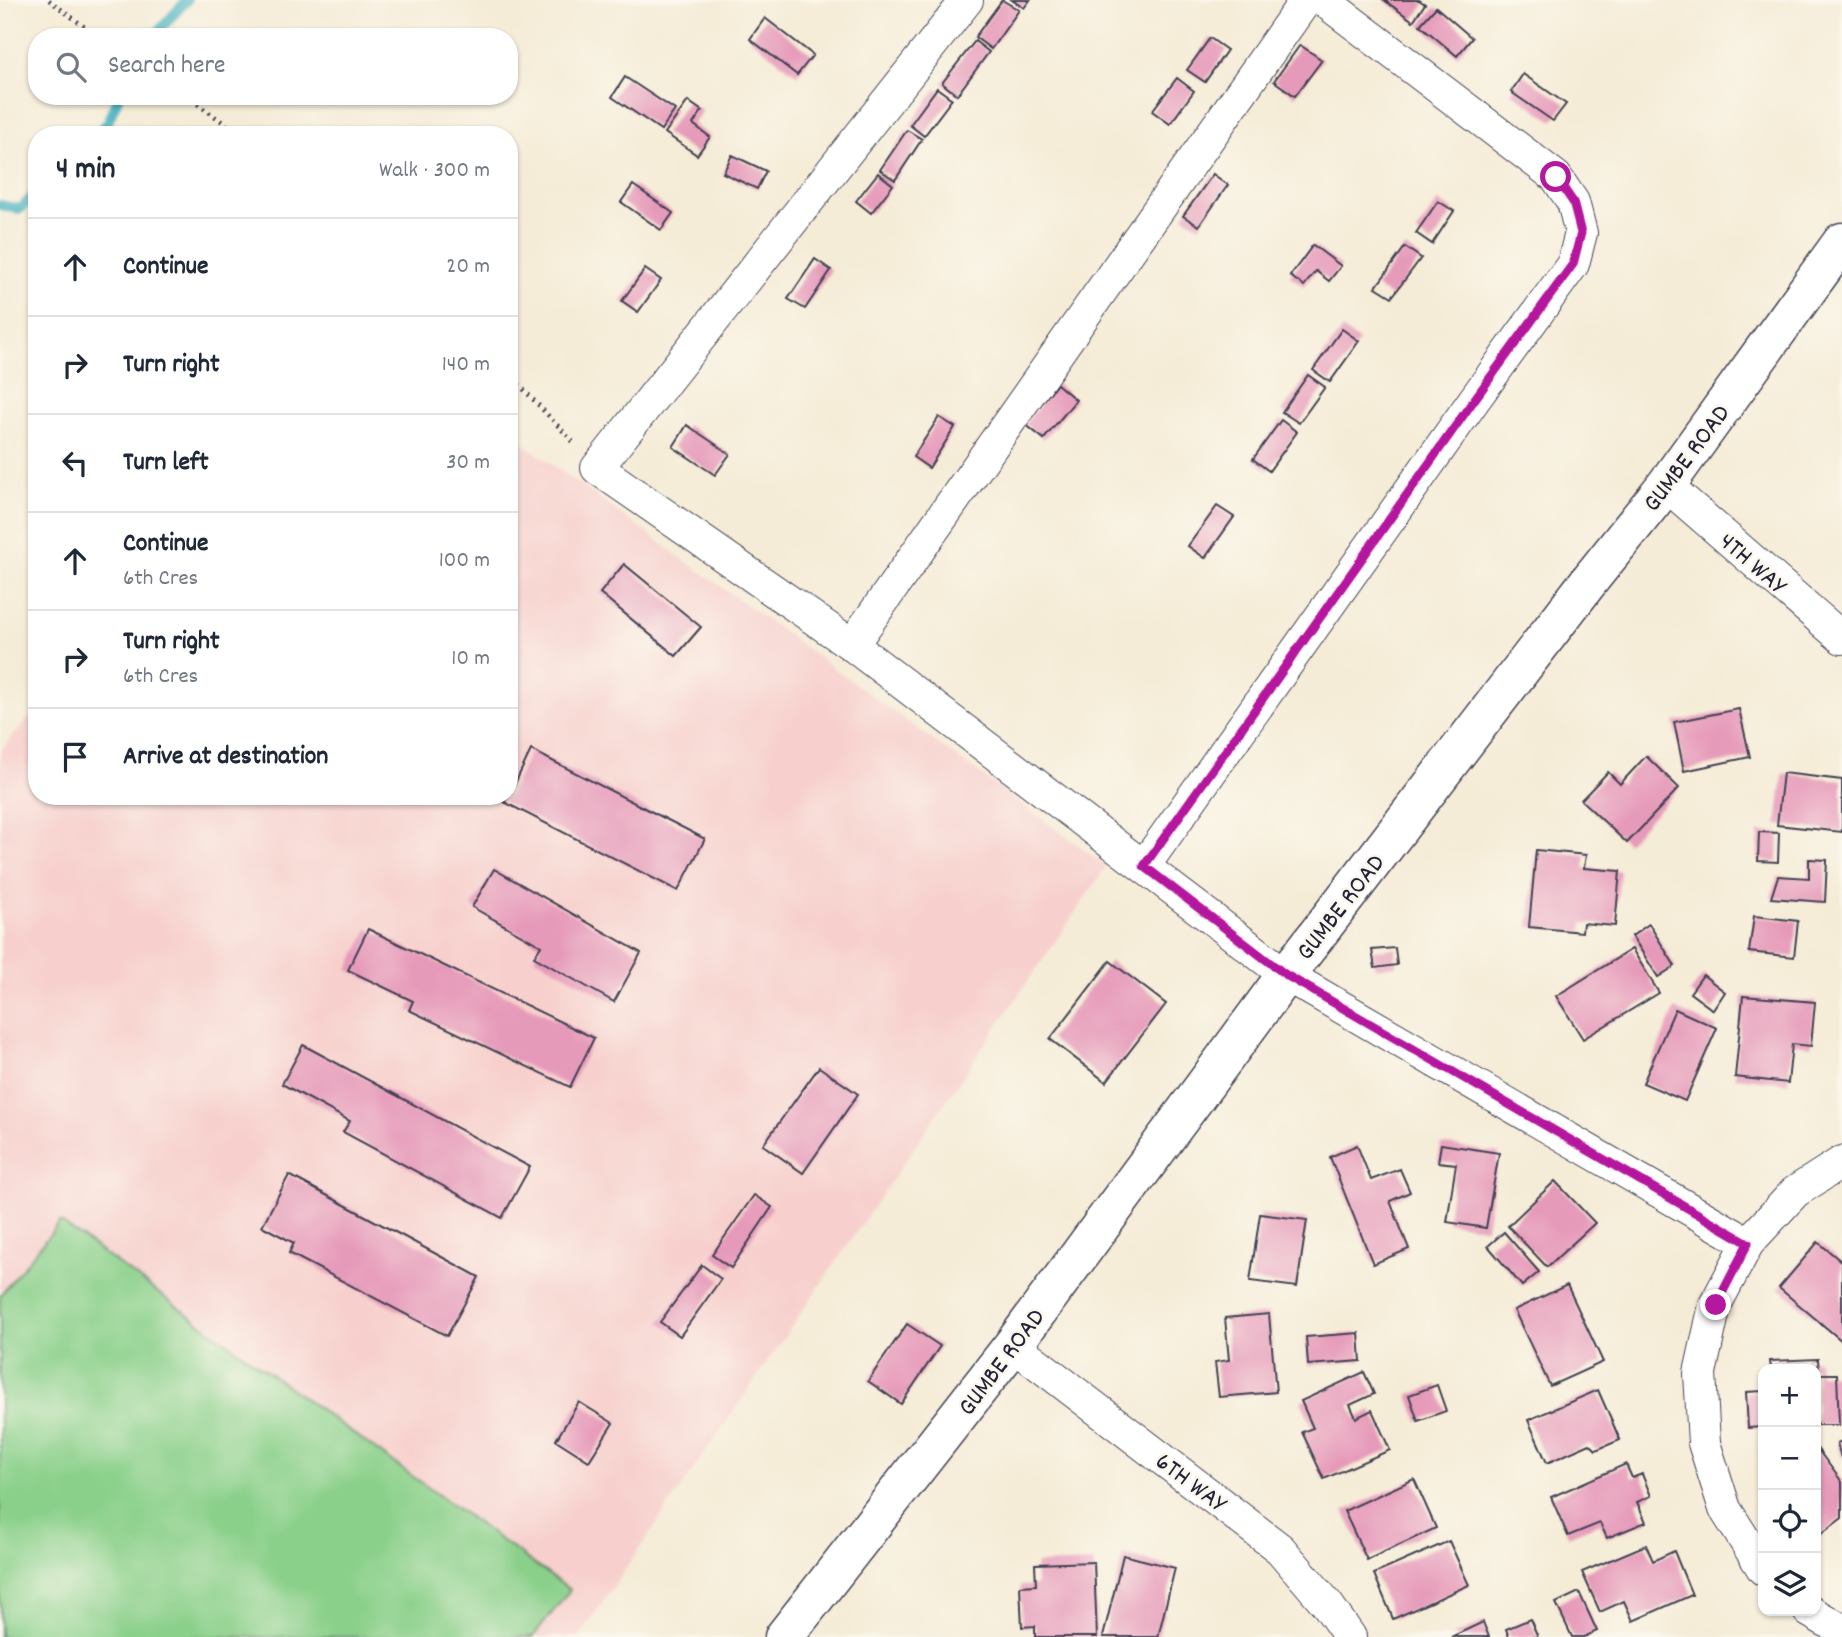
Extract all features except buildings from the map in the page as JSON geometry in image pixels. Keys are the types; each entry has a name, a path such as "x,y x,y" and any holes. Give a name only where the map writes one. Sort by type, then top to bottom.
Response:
{"street":[{"path":"967,0 597,468 852,645 1286,975 1748,1243"},
{"path":"852,645 1306,0"},
{"path":"1144,866 1573,264 1581,233 1573,202 1556,177 1323,0"},
{"name":"GUMBE ROAD","path":"784,1637 1013,1345 1286,975 1666,485 1842,242"},
{"name":"4TH WAY","path":"1666,485 1842,638"},
{"path":"1758,1561 1725,1509 1704,1443 1700,1373 1716,1305 1748,1243 1795,1192 1842,1162"},
{"name":"6TH WAY","path":"1013,1345 1280,1549 1327,1604 1350,1637"},
{"path":"1818,1616 1842,1630"}],"path":[{"path":"49,0 86,28"},
{"path":"199,105 228,126"},
{"path":"518,384 597,468"}],"shaded area":[{"path":"518,440 1107,866 579,1637 0,1637 0,752 28,719 28,805 518,805"}],"green space":[{"path":"60,1222 570,1590 533,1637 0,1637 0,1295"}],"waterway":[{"path":"161,28 187,0"},
{"path":"104,126 115,105"},
{"path":"0,205 20,209 28,201"}],"route":[{"path":"1556,177 1573,202 1581,233 1573,264 1144,866 1286,975 1748,1243 1716,1305"}]}
